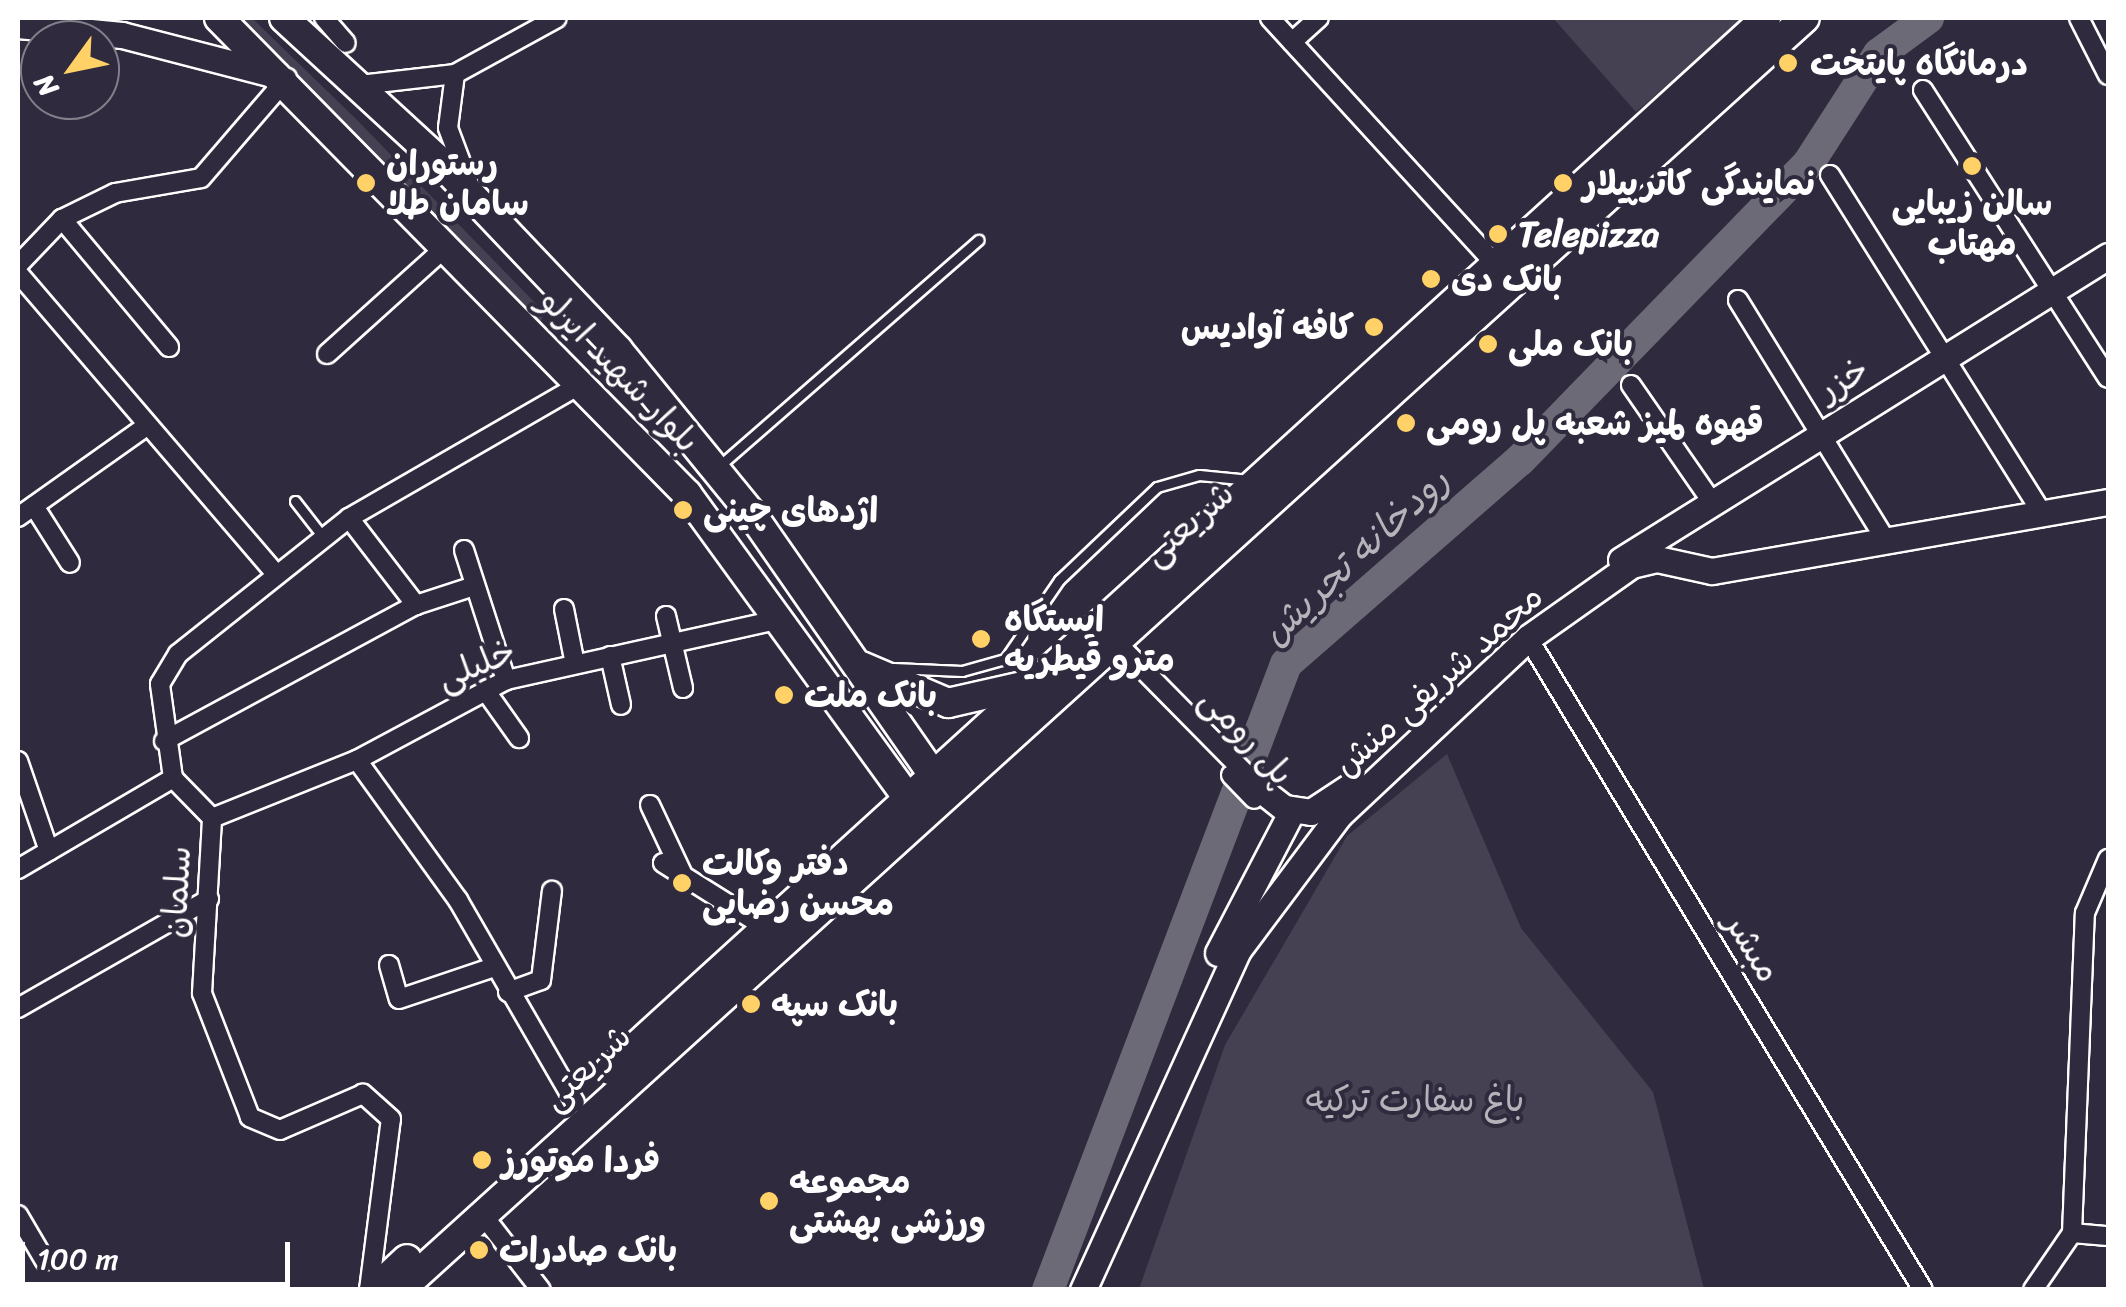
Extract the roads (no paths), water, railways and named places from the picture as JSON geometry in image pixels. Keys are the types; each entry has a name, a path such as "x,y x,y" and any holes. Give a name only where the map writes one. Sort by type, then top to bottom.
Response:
{"main road":[{"name":"بلوار شهید ایرلو","path":"219,18 287,78 687,494 913,806"},
{"name":"بلوار شهید ایرلو","path":"284,18 360,84 477,201 557,286 715,470 938,783"},
{"name":"شریعتی","path":"938,783 1033,682 1766,18"},
{"name":"شریعتی","path":"400,1290 938,783 1113,639 1805,18"},
{"path":"522,323 552,330 569,323 557,286"},
{"path":"853,662 948,703 1033,682"},
{"name":"شریعتی","path":"372,1290 762,926 913,806"}],"street":[{"path":"324,18 346,43"},
{"path":"360,84 455,74 557,18"},
{"path":"1270,18 1493,262"},
{"path":"1292,42 1320,18"},
{"path":"2080,18 2108,76"},
{"path":"18,25 122,35 287,78 191,185 114,193 62,219 18,265"},
{"path":"455,74 448,128 477,201"},
{"path":"1922,90 2108,378"},
{"path":"1830,175 2041,512"},
{"path":"62,219 169,347"},
{"path":"327,354 448,245"},
{"name":"خزر","path":"1614,564 2108,256"},
{"path":"18,273 276,573"},
{"path":"1738,300 1824,431 1886,541"},
{"path":"18,870 173,778 164,741 167,668 276,573 349,518 582,384"},
{"path":"1631,386 1712,502"},
{"path":"18,517 148,425"},
{"name":"محمد شریفی منش","path":"1332,810 1528,638 1631,565 1752,564 2108,502"},
{"path":"34,506 70,563"},
{"path":"349,518 416,605"},
{"path":"1683,520 1692,554 1752,564"},
{"path":"464,550 506,680"},
{"name":"محمد شریفی منش","path":"1083,1290 1214,988 1332,810 1521,629 1614,564"},
{"path":"164,741 416,605 474,586"},
{"path":"564,609 576,664"},
{"path":"666,616 683,688"},
{"name":"خلیلی","path":"212,818 357,760 506,680 781,619"},
{"name":"مبشر","path":"1528,638 1923,1290"},
{"name":"پل رومی","path":"1113,639 1259,796 1289,818 1332,810"},
{"path":"610,656 622,705"},
{"path":"485,690 519,738"},
{"path":"357,760 458,900 508,992 576,1103"},
{"path":"18,761 49,851"},
{"name":"سلمان","path":"173,778 212,818 204,1004 250,1117 280,1130 364,1094 392,1119 372,1290"},
{"path":"650,805 682,874"},
{"path":"1068,1290 1218,952 1289,818"},
{"path":"2033,1290 2072,1234 2085,912 2108,858"},
{"path":"663,863 762,926"},
{"path":"508,992 541,980 552,891"},
{"path":"18,1008 209,899"},
{"path":"388,965 399,1000 494,967"},
{"path":"482,1214 541,1290"},
{"path":"18,1216 44,1261"},
{"path":"2072,1234 2108,1236"}],"lane":[{"path":"715,470 978,240"},
{"path":"853,662 962,671 1005,659 1059,580 1157,487 1199,475 1253,481"},
{"path":"295,501 322,538"}],"waterway":[{"name":"رودخانه تجریش","path":"1048,1290 1286,664 1520,460 1808,164 1879,54 1928,18"}],"place":[{"name":"درمانگاه پایتخت","path":"1788,63"},
{"name":"سالن زیبایی مهتاب","path":"1972,166"},
{"name":"رستوران سامان طلا","path":"366,183"},
{"name":"نمایندگی کاترپیلار","path":"1563,183"},
{"name":"Telepizza","path":"1498,234"},
{"name":"بانک دی","path":"1431,279"},
{"name":"کافه آوادیس","path":"1374,327"},
{"name":"بانک ملی","path":"1488,344"},
{"name":"قهوه لمیز شعبه پل رومی","path":"1406,423"},
{"name":"اژدهای چینی","path":"683,510"},
{"name":"ایستگاه مترو قیطریه","path":"981,639"},
{"name":"بانک ملت","path":"784,695"},
{"name":"دفتر وکالت محسن رضایی","path":"682,883"},
{"name":"بانک سپه","path":"751,1004"},
{"name":"فردا موتورز","path":"482,1160"},
{"name":"مجموعه ورزشی بهشتی","path":"769,1201"},
{"name":"بانک صادرات","path":"479,1250"}],"park label":[{"name":"باغ سفارت ترکیه","path":"1415,1099"}]}
